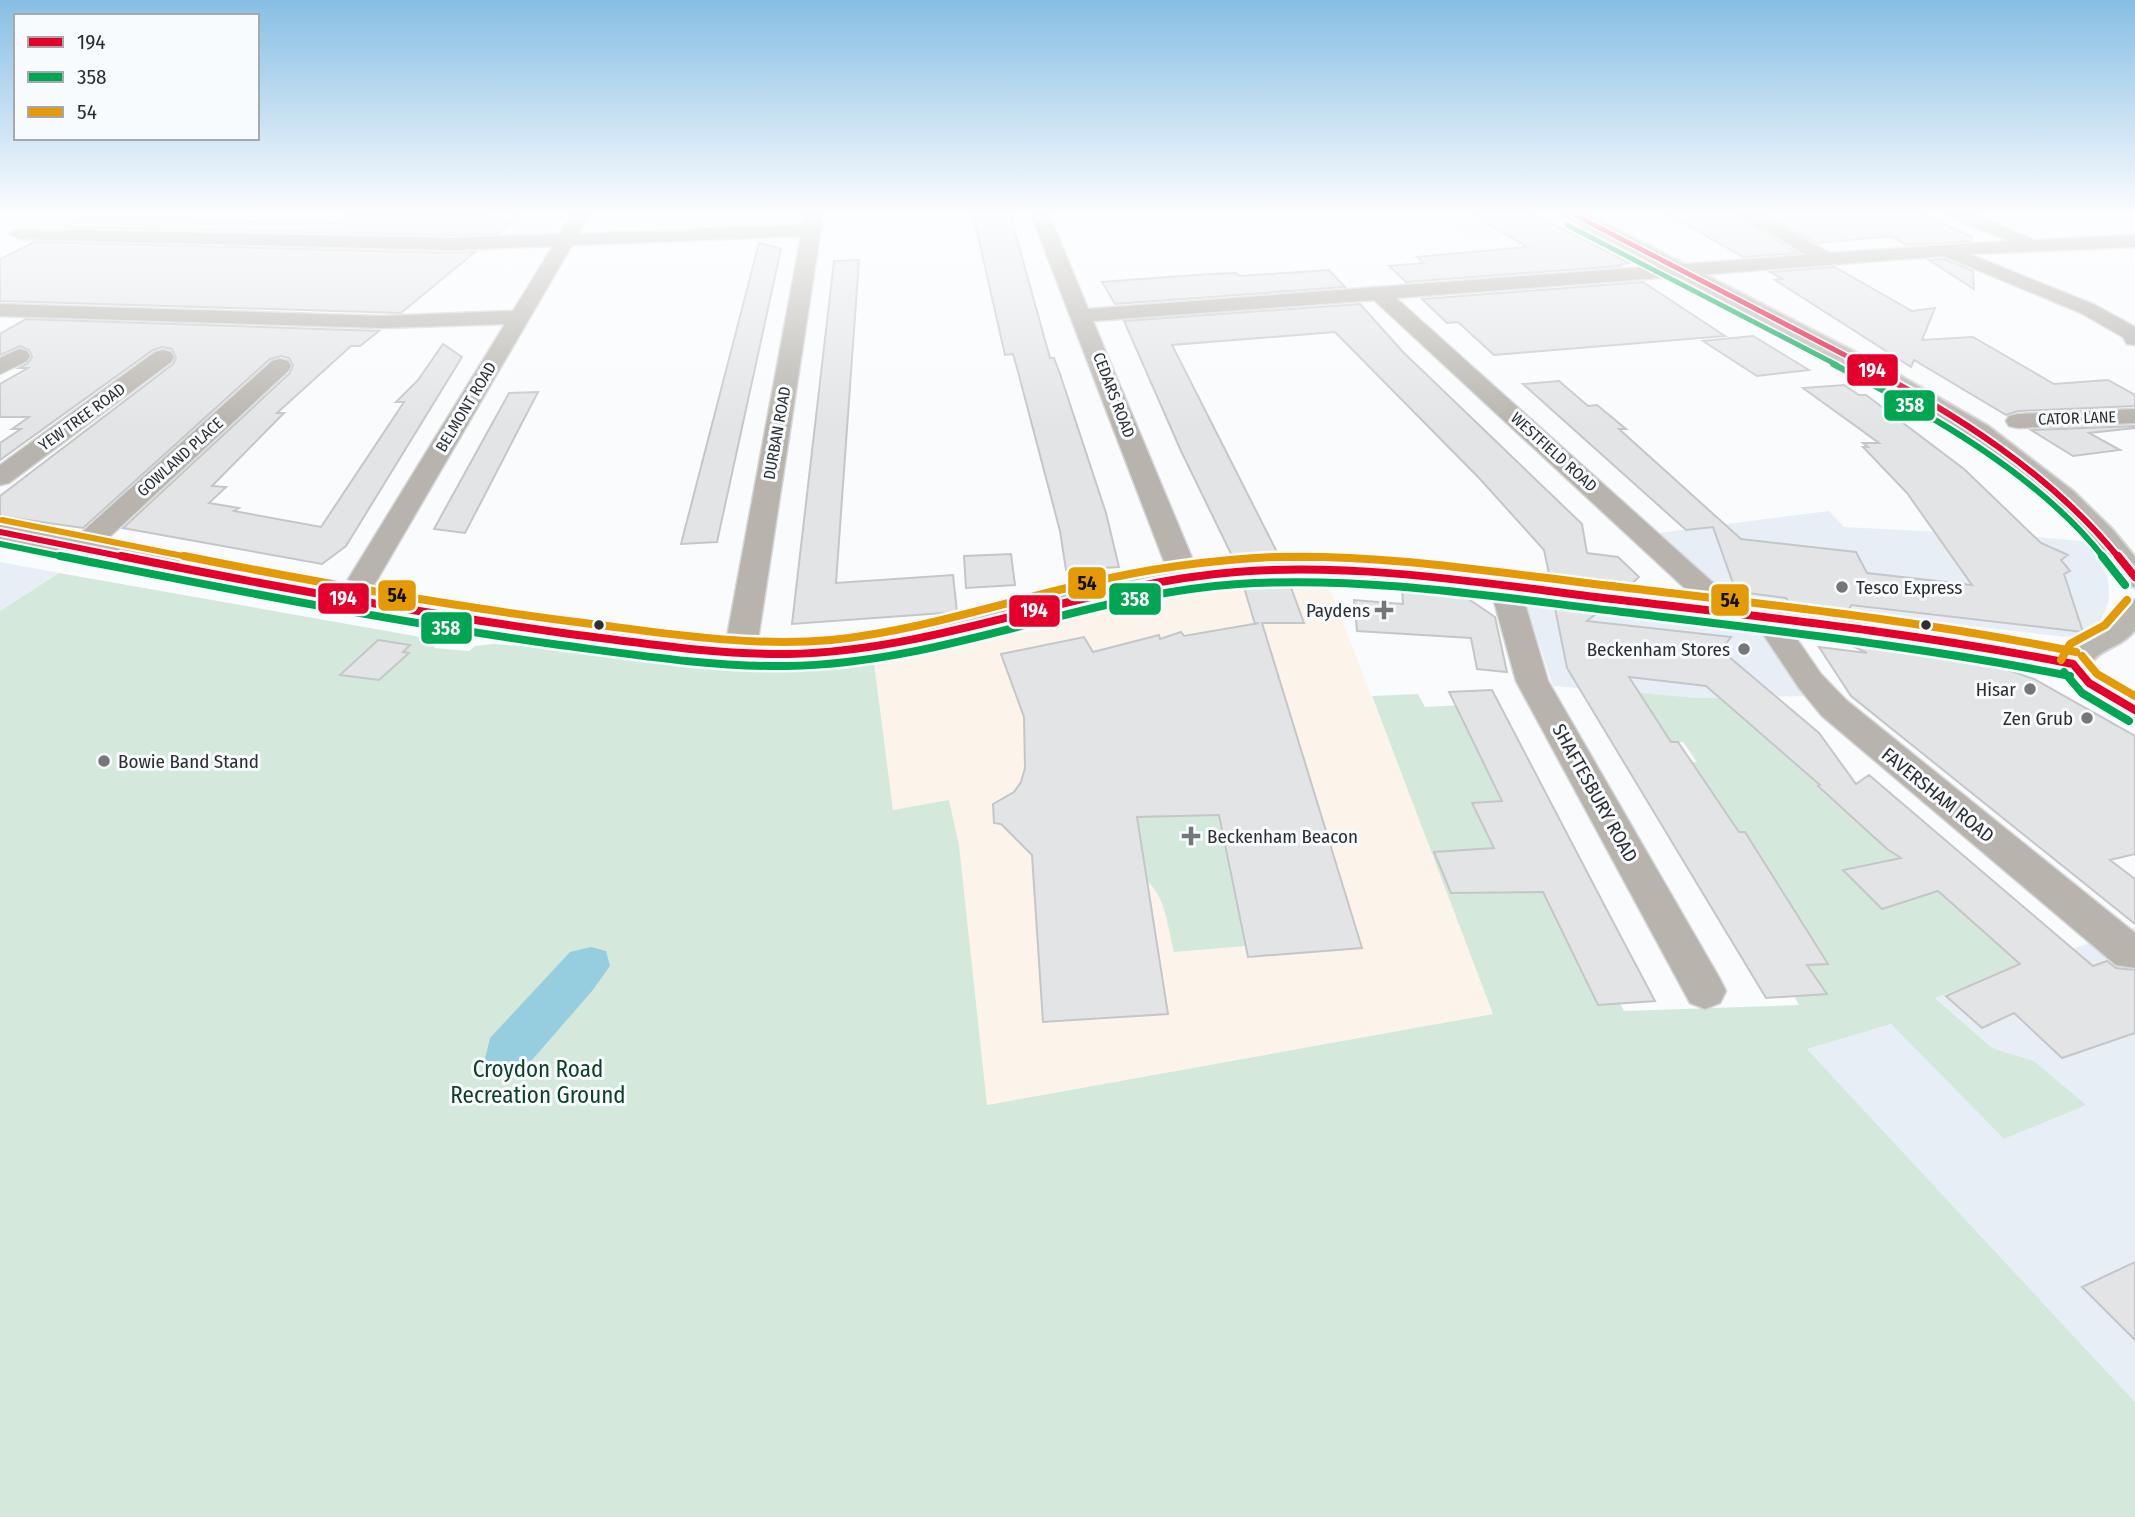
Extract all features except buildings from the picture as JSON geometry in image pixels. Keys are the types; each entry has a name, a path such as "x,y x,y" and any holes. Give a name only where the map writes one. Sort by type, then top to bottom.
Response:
{"main road":[{"path":"1708,285 1898,383 1975,430 2074,505 2095,525 2135,577"},
{"path":"0,532 475,622 740,653 825,654 910,643 1099,592 1185,577 1307,572 1505,587 1921,634 2073,664 2088,683 2135,710"},
{"path":"2073,664 2075,656 2082,649 2112,635 2135,610"}],"street":[{"name":"BELMONT ROAD","path":"351,599 538,285"},
{"name":"DURBAN ROAD","path":"740,653 802,285"},
{"name":"CEDARS ROAD","path":"1070,285 1185,577"},
{"path":"1083,316 1480,285"},
{"path":"2029,285 2088,309 2131,333 2135,339"},
{"name":"WESTFIELD ROAD","path":"1380,294 1728,612"},
{"path":"0,310 381,322 519,317"},
{"name":"YEW TREE ROAD","path":"0,477 163,357"},
{"name":"GOWLAND PLACE","path":"81,548 280,366"},
{"name":"CATOR LANE","path":"2018,421 2135,416"},
{"name":"SHAFTESBURY ROAD","path":"1505,587 1532,681 1705,991"},
{"name":"FAVERSHAM ROAD","path":"1766,616 1810,681 1834,709 2131,953"}],"shaded area":[{"path":"1829,511 1844,527 2091,542 2108,579 2109,599 2105,611 2099,622 2090,630 2066,637 1748,600 1721,589 1659,533"},
{"path":"0,562 59,573 0,611"},
{"name":"Beckenham Beacon","path":"1281,578 1327,581 1494,1014 987,1105 959,845 949,801 893,810 874,663 1180,584"},
{"path":"1536,600 1753,627 1763,633 1805,696 1697,698 1553,686 1526,604"},
{"path":"2135,927 2135,1402 1807,1049 1891,1024 2004,1139 2085,1105 2034,1061 1992,1048 1935,998"}],"green space":[{"name":"Croydon Road Recreation Ground","path":"59,573 432,639 436,643 434,648 469,651 475,646 493,644 684,662 779,667 874,663 893,810 949,800 959,845 987,1105 1493,1014 1372,696 1418,694 1425,707 1461,705 1461,715 1499,796 1517,796 1520,800 1473,804 1508,869 1517,892 1564,890 1546,898 1598,1004 1620,1003 1624,1011 1799,1005 1794,996 1826,994 1807,965 1828,963 1792,910 1764,899 1788,898 1779,884 1726,887 1754,856 1760,854 1745,832 1720,833 1675,763 1697,762 1683,742 1636,744 1630,692 1697,698 1777,697 1781,701 1750,709 1742,718 1763,736 1777,733 1778,749 1802,770 1817,766 1832,782 1819,787 1949,885 2017,962 2045,954 2050,957 1935,998 1992,1048 2034,1061 2086,1105 2004,1139 1891,1024 1807,1049 2135,1402 2135,1517 0,1517 0,611"},
{"path":"1219,815 1246,946 1174,952 1162,904 1147,881 1137,817"}],"water":[{"path":"591,947 606,951 610,966 592,991 532,1060 513,1066 495,1067 485,1059 490,1038 570,952"}],"transit line":[{"name":"358","path":"1682,285 1880,388 1971,442 2055,506 2092,543 2125,585"},
{"name":"194","path":"1709,285 1886,377 1978,432 2063,497 2101,535 2135,577"},
{"name":"54","path":"2,520 430,601 628,629 739,641 794,642 867,635 939,621 1118,576 1228,560 1325,557 1472,569 1847,614 1962,630 2076,652"},
{"name":"194","path":"0,532 290,589 435,614 633,642 738,653 791,654 904,642 1180,578 1236,572 1333,570 1431,577 1793,619 1906,634 2073,664"},
{"name":"358","path":"0,544 427,625 625,653 735,665 847,663 957,643 1122,602 1178,591 1234,584 1331,582 1429,589 1791,631 1959,655 2070,676"},
{"name":"54","path":"2061,660 2070,644 2105,625 2127,600"},
{"name":"54","path":"2082,656 2097,674 2135,696"},
{"name":"194","path":"2073,664 2089,683 2135,710"},
{"name":"358","path":"2064,672 2082,693 2129,721"}],"place":[{"name":"Tesco Express","path":"1842,587"},
{"name":"Paydens","path":"1384,610"},
{"name":"Beckenham Stores","path":"1744,649"},
{"name":"Hisar","path":"2030,689"},
{"name":"Zen Grub","path":"2087,718"},
{"name":"Bowie Band Stand","path":"104,761"},
{"name":"Beckenham Beacon","path":"1191,836"}]}
